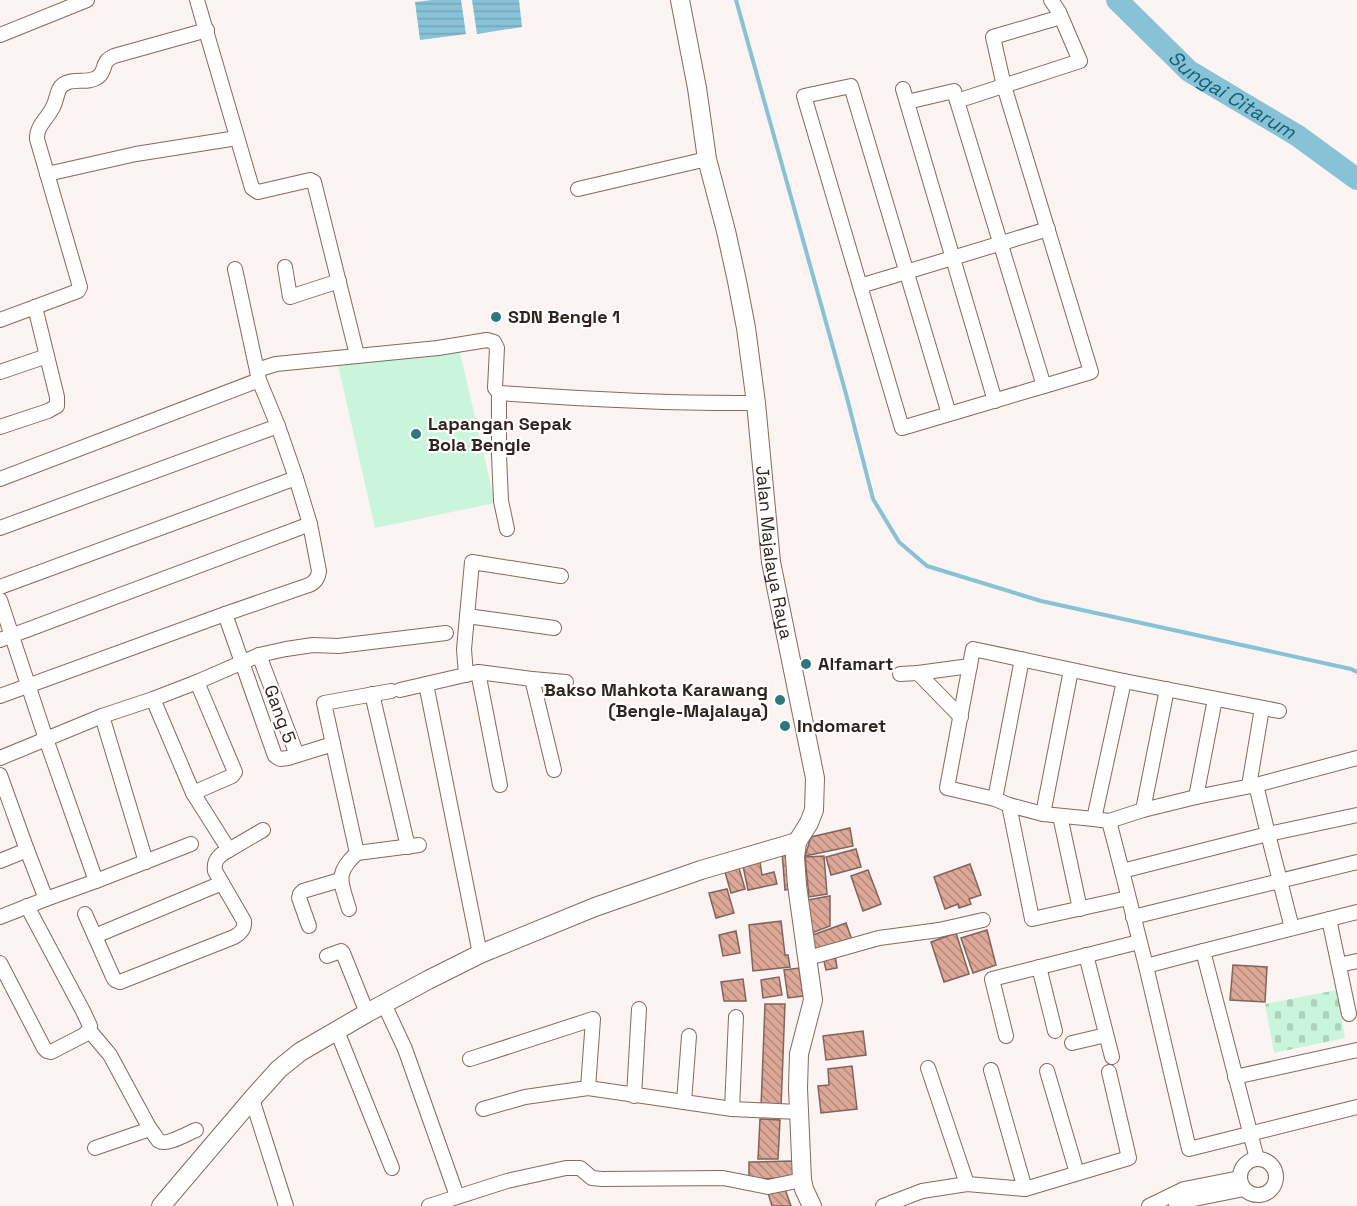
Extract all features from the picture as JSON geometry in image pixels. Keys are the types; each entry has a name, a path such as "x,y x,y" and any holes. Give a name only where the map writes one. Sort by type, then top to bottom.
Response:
{"street":[{"path":"0,35 87,0"},
{"path":"197,0 250,184 255,190 261,191 310,180 314,182 357,355"},
{"name":"Jalan Majalaya Raya","path":"680,0 697,88 707,159 737,280 746,328 756,403 771,562 815,778 814,810 797,842 795,870 813,1000 799,1054 798,1112 802,1180 812,1206"},
{"path":"957,101 1080,61 1051,0"},
{"path":"950,414 850,86 804,96 902,428 950,414 995,400 1092,372 1004,86 993,38 1061,17"},
{"path":"0,320 78,291 80,287 37,139 40,125 54,105 61,86 67,82 96,78 101,75 107,59 207,30"},
{"path":"995,400 905,96 954,91 1044,386"},
{"path":"47,174 136,154 237,138"},
{"path":"578,189 707,159"},
{"path":"860,286 1048,229"},
{"path":"285,267 290,297 339,281"},
{"path":"0,696 311,585 315,581 319,571 310,524 278,426 258,375 235,269"},
{"path":"0,427 57,406 57,397 34,307"},
{"path":"0,478 258,375 276,364 490,341 496,344 497,348 495,388 499,393 501,501 507,529"},
{"path":"0,372 46,356"},
{"path":"499,393 683,403 756,403"},
{"path":"0,528 278,426"},
{"path":"0,587 296,478"},
{"path":"6,638 310,524"},
{"path":"501,785 464,649 472,562 561,576"},
{"path":"0,600 6,638 29,685 96,881"},
{"path":"225,614 242,662"},
{"path":"467,616 554,628"},
{"path":"0,758 102,716 197,682 259,655 313,645 338,646 446,633"},
{"path":"1279,711 973,649 947,788 995,799 1008,805 1043,814 1109,821 1143,810 1357,758"},
{"path":"259,655 297,755"},
{"path":"995,799 1022,659"},
{"name":"Gang 5","path":"242,662 275,756 280,759 333,744"},
{"path":"900,674 970,666"},
{"path":"1043,814 1071,670"},
{"path":"357,853 324,703 472,673 566,682"},
{"path":"918,673 961,717"},
{"path":"532,679 554,770"},
{"path":"1094,819 1124,681"},
{"path":"193,793 232,776 235,772 197,682"},
{"path":"426,684 480,954"},
{"path":"1143,810 1167,689"},
{"path":"349,909 340,880 346,865 357,853 413,846 372,694"},
{"path":"153,699 193,793 229,850"},
{"path":"1196,797 1215,699"},
{"path":"1262,708 1252,785 1268,834 1292,928"},
{"path":"102,716 146,862"},
{"path":"0,775 5,810 27,850 46,898"},
{"path":"1008,805 1032,920 1128,898"},
{"path":"1122,871 1268,834 1357,815"},
{"path":"1060,816 1080,909"},
{"path":"1109,821 1189,1149 1357,1107"},
{"path":"85,914 113,977 120,982 234,937 243,930 244,921 215,871 215,864 217,858 264,830"},
{"path":"161,1206 279,1069 300,1052 367,1013 480,954 595,907 701,870 797,842"},
{"path":"0,917 191,844"},
{"path":"0,861 27,850"},
{"path":"1133,917 1357,862"},
{"path":"309,926 299,898 300,894 303,891 340,880"},
{"path":"95,936 222,883"},
{"path":"27,906 90,1026 89,1030 110,1055 150,1129 164,1143 196,1130"},
{"path":"1146,966 1357,912"},
{"path":"1329,919 1349,1014"},
{"path":"808,958 879,938 939,930 983,920"},
{"path":"1006,1036 992,979 1139,942"},
{"path":"327,956 341,951 344,953 367,1013"},
{"path":"1203,951 1257,1159"},
{"path":"1086,955 1112,1057"},
{"path":"1339,965 1357,961"},
{"path":"0,963 46,1052 51,1052 89,1030"},
{"path":"1039,967 1055,1031"},
{"path":"384,1004 405,1049 457,1196"},
{"path":"634,1096 639,1009"},
{"path":"732,1109 736,1017"},
{"path":"470,1059 594,1019 588,1089"},
{"path":"337,1031 392,1168"},
{"path":"1072,1043 1106,1035"},
{"path":"684,1102 689,1036"},
{"path":"1235,1077 1357,1050"},
{"path":"927,1068 966,1184"},
{"path":"991,1070 1025,1189"},
{"path":"1047,1071 1077,1173"},
{"path":"883,1206 922,1191 966,1184 1025,1189 1129,1158 1108,1072"},
{"path":"483,1109 525,1097 588,1089 732,1109 798,1112"},
{"path":"252,1098 286,1206"},
{"path":"95,1148 150,1129"},
{"path":"1257,1159 1269,1162 1275,1179 1274,1184 1265,1193 1260,1194 1249,1192 1242,1183 1240,1173 1246,1163 1257,1159"},
{"path":"429,1206 507,1181 567,1168 580,1168 592,1178 602,1179 723,1178 768,1186 802,1180"},
{"path":"1149,1206 1184,1190 1242,1183"},
{"path":"1176,1206 1242,1183"}],"green space":[{"name":"Lapangan Sepak Bola Bengle","path":"458,344 495,503 375,528 338,365"},
{"path":"1337,990 1345,1038 1274,1053 1265,1004"}],"water":[{"path":"461,0 466,34 420,40 415,2"},
{"path":"472,0 519,0 522,27 477,34"}],"building":[{"path":"850,828 853,846 805,856 811,837"},
{"path":"856,849 861,867 831,875 826,857"},
{"path":"790,851 793,888 785,890 782,852"},
{"path":"824,856 827,894 809,897 805,857"},
{"path":"760,862 762,875 774,872 777,884 748,890 743,866"},
{"path":"970,864 981,895 969,899 971,904 959,908 958,904 945,909 934,877"},
{"path":"739,868 745,889 731,893 725,872"},
{"path":"868,870 881,904 863,911 851,876"},
{"path":"727,889 734,913 716,918 709,893"},
{"path":"830,896 830,926 809,934 807,900"},
{"path":"781,921 785,955 788,955 790,967 753,971 749,925"},
{"path":"846,923 852,940 815,952 810,936"},
{"path":"987,930 996,965 973,973 961,938"},
{"path":"736,931 740,953 723,956 719,935"},
{"path":"956,933 969,974 944,982 931,942"},
{"path":"835,954 837,968 826,970 823,957"},
{"path":"1233,965 1267,967 1265,1002 1230,1000"},
{"path":"799,968 803,996 788,998 784,970"},
{"path":"779,977 782,995 763,998 761,980"},
{"path":"743,979 746,1001 724,1001 721,982"},
{"path":"765,1004 785,1004 781,1108 761,1107"},
{"path":"863,1031 866,1055 826,1060 823,1036"},
{"path":"852,1066 857,1109 821,1113 818,1086 829,1085 828,1069"},
{"path":"760,1119 780,1120 778,1159 758,1159"},
{"path":"793,1161 793,1178 749,1179 749,1162"},
{"path":"785,1189 791,1206 772,1206 768,1193"}],"waterway":[{"path":"736,0 873,499 899,542 927,566 1041,601 1357,672"},
{"name":"Sungai Citarum","path":"1117,0 1189,71 1298,136 1357,179"}],"place":[{"name":"SDN Bengle 1","path":"496,317"},
{"name":"Lapangan Sepak Bola Bengle","path":"416,434"},
{"name":"Alfamart","path":"806,664"},
{"name":"Bakso Mahkota Karawang (Bengle-Majalaya)","path":"780,700"},
{"name":"Indomaret","path":"785,726"}]}
